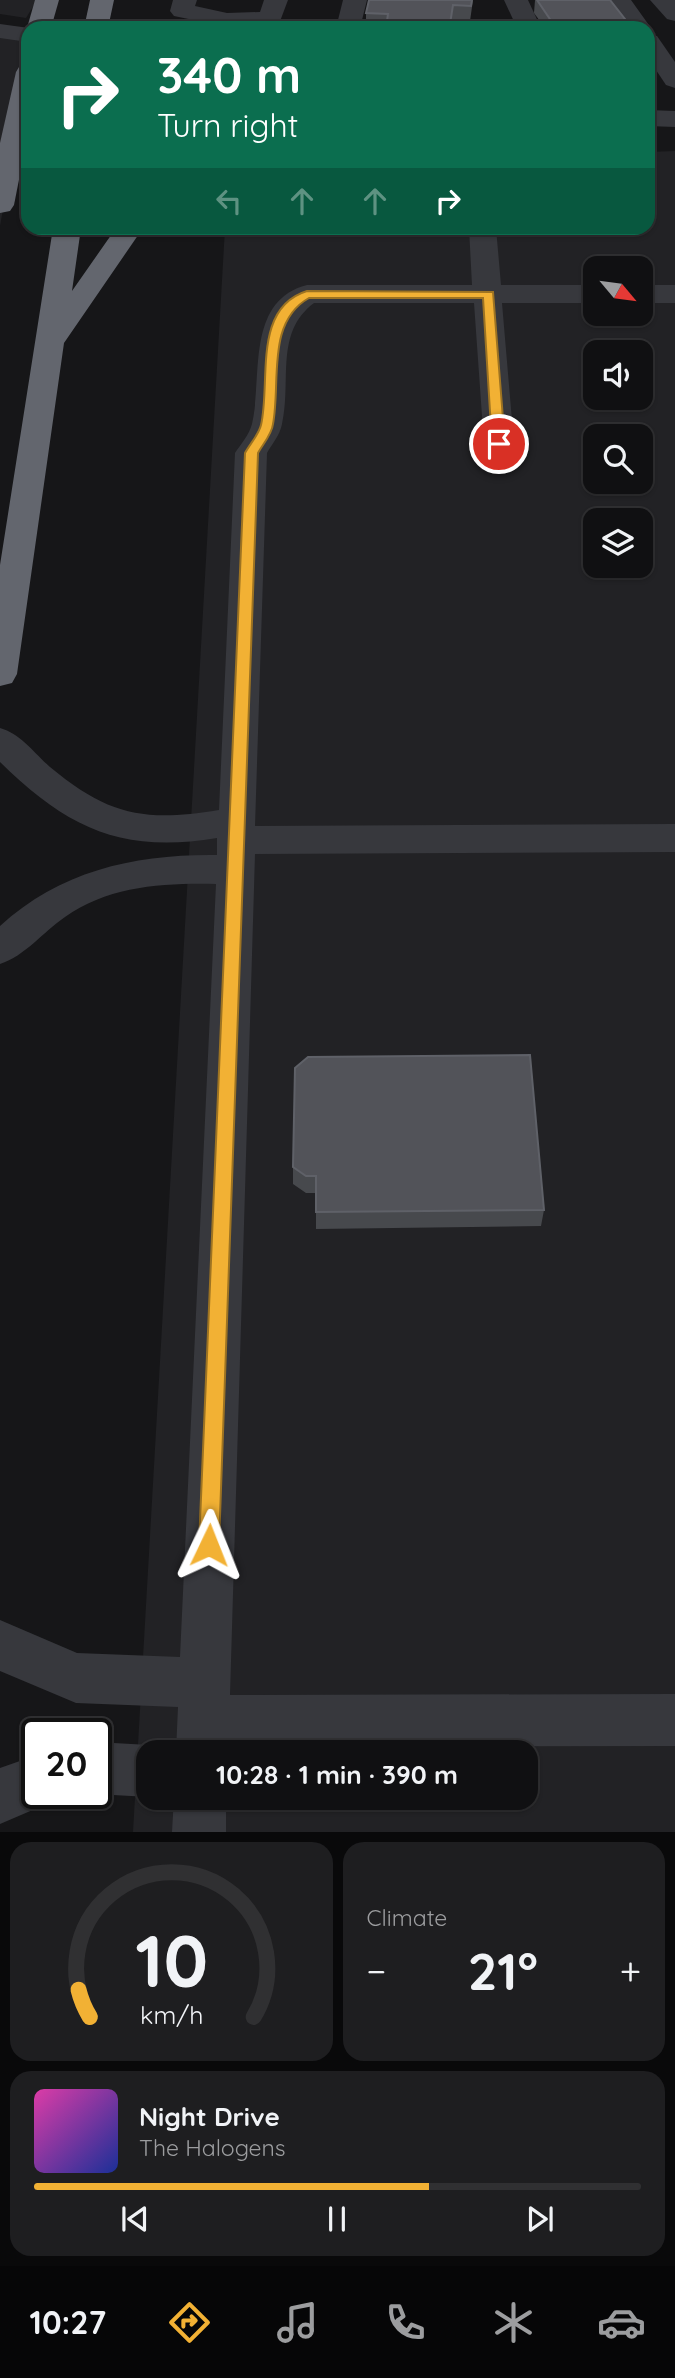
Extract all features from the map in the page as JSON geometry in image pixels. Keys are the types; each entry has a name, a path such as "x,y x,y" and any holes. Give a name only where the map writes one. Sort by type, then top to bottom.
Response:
{"highway":[{"path":"41,21 47,0"},
{"path":"98,21 102,0"},
{"path":"0,205 7,143 21,98"},
{"path":"0,674 65,235"},
{"path":"50,345 124,235"}],"street":[{"path":"185,0 182,11 227,20 270,19"},
{"path":"350,21 355,0"},
{"path":"516,0 526,21"},
{"path":"619,0 634,21"},
{"path":"662,0 675,14"},
{"path":"0,31 21,35"},
{"path":"655,51 675,80"},
{"path":"655,118 675,118"},
{"path":"483,235 499,444"},
{"path":"203,1719 251,453 267,427 275,336 282,315 293,302 307,294 583,294"},
{"path":"653,294 675,294"},
{"path":"0,740 42,783 88,812 141,829 170,830 235,844 675,838"},
{"path":"0,949 46,909 77,892 114,878 173,868 235,844"},
{"path":"0,1645 76,1678 203,1719 675,1720"},
{"path":"112,1769 136,1770"},
{"path":"0,1798 21,1785"},
{"path":"199,1832 200,1810"}],"shaded area":[{"path":"0,0 37,0 26,18 0,14"},
{"path":"0,30 21,34 21,110 0,226"},
{"path":"675,151 675,1832 133,1832 136,1780 136,1810 538,1810 538,1740 138,1740 225,235 655,235 655,152"}],"building":[{"path":"369,0 472,0 471,6 453,5 450,21 387,21 388,14 366,13"},
{"path":"537,0 610,0 626,21 551,21"},
{"path":"530,1055 544,1210 316,1212 316,1176 306,1176 293,1167 295,1068 308,1057"}],"route":[{"path":"209,1545 234,840 251,453 267,427 271,364 275,336 282,315 293,302 307,294 489,295 499,444"}]}
